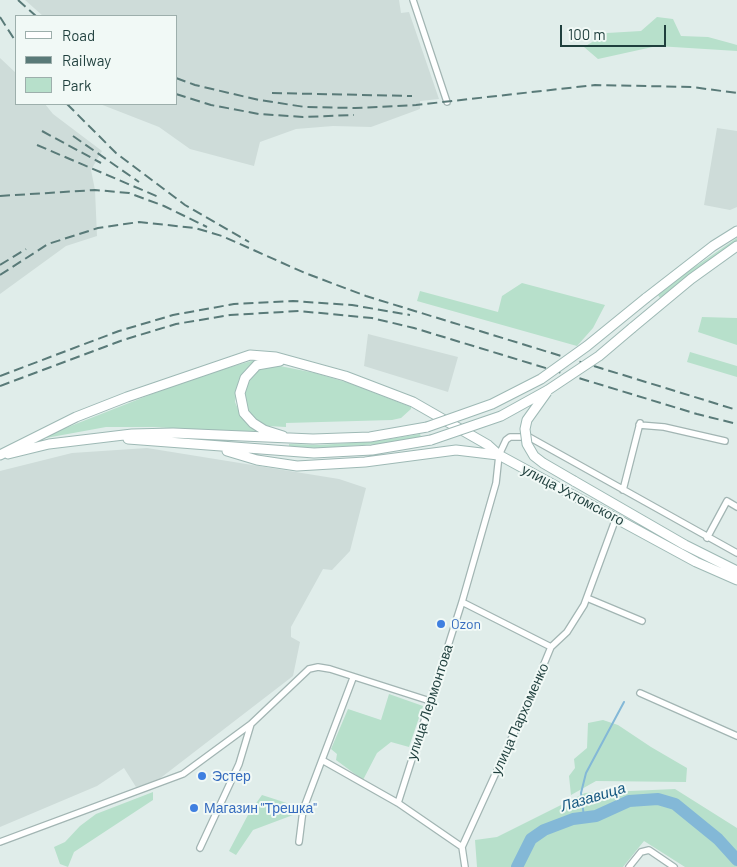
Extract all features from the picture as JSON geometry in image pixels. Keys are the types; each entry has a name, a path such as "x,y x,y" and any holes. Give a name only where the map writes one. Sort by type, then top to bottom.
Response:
{"main road":[{"path":"0,455 49,444 132,434 173,433 295,440 370,438 427,427 492,404 541,379 587,346 713,246 737,231"},
{"path":"111,437 314,453 372,450 431,440 501,416 548,390 599,356 655,308 737,246"},
{"name":"улица Ухтомского","path":"0,455 97,408 250,355 266,355 345,376 413,402 488,445 499,456 696,562 737,580"},
{"path":"292,361 267,362 257,365 245,378 240,393 244,413 252,423 264,430 295,440"},
{"path":"548,390 527,420 525,429 527,444 534,456 684,545 737,571"},
{"path":"207,446 256,460 297,466 365,462 456,450 499,456"}],"street":[{"path":"413,0 447,102"},
{"path":"623,490 639,424 664,427 725,441"},
{"path":"499,456 506,440 510,437 529,437 737,553"},
{"name":"улица Лермонтова","path":"398,803 462,602 496,483 499,456"},
{"path":"708,538 727,501 737,506"},
{"name":"улица Пархоменко","path":"462,847 530,698 551,647 567,632 587,598 616,518"},
{"path":"587,598 642,621"},
{"path":"462,602 551,647"},
{"path":"0,842 183,774 251,724 310,670 318,667 330,668 353,678 430,702"},
{"path":"299,842 303,810 353,678"},
{"path":"640,693 737,736"},
{"path":"200,848 239,764 251,724"},
{"path":"322,760 398,803 462,847 465,867"},
{"path":"630,867 641,852 649,850 674,867"}],"shaded area":[{"path":"25,0 399,0 401,13 409,12 439,99 420,101 420,109 371,127 333,126 296,129 260,142 254,166 190,149 159,127 103,105 178,105 178,15 42,15"},
{"path":"0,58 15,72 15,105 46,105 53,114 102,151 91,170 95,190 97,236 66,246 0,294"},
{"path":"717,128 737,131 737,207 730,210 704,205"},
{"path":"368,334 458,357 448,392 364,366"},
{"path":"147,448 339,479 366,488 350,551 332,570 323,569 291,627 291,637 300,642 293,676 154,783 136,787 124,768 97,786 0,827 0,471 72,453"}],"green space":[{"path":"657,17 673,19 681,36 708,37 737,45 737,51 657,46 598,59 584,47 607,33 641,31"},
{"path":"737,238 737,241 660,298 658,295"},
{"path":"522,283 605,305 593,328 577,346 417,301 420,291 498,312 502,296"},
{"path":"702,317 737,318 737,345 698,332"},
{"path":"690,352 737,366 737,377 687,362"},
{"path":"260,360 245,370 239,379 235,402 241,416 259,434 154,427 106,427 35,440 190,379"},
{"path":"280,366 315,373 349,383 411,407 411,409 401,418 392,420 286,423 286,427 267,426 251,417 244,397 246,385 260,369"},
{"path":"420,434 421,437 378,444 320,448 289,447 289,444 320,445 378,441"},
{"path":"389,694 423,706 409,747 391,742 377,753 363,780 336,760 337,754 331,749 348,709 381,720"},
{"path":"603,720 618,725 687,768 686,782 596,781 571,795 569,776 575,768 574,759 587,748 588,723"},
{"path":"675,789 737,828 737,867 685,867 644,841 623,867 477,867 475,840 497,837 585,793"},
{"path":"153,792 153,800 74,852 68,867 60,864 54,847 65,842 80,826 96,814"},
{"path":"262,795 296,806 293,815 253,830 236,855 229,851 249,813"}],"waterway":[{"path":"584,817 581,793 586,773 624,702"},
{"name":"Лазавица","path":"517,867 531,839 544,830 573,819 596,816 629,801 658,799 675,804 718,839 737,860"}],"railway":[{"path":"18,0 35,15"},
{"path":"0,17 15,40"},
{"path":"178,79 195,85 259,100 305,107 355,108 416,105 595,85 692,87 737,93"},
{"path":"272,93 412,96"},
{"path":"178,95 211,105 259,114 303,117 354,115"},
{"path":"68,105 116,153 185,205 249,242"},
{"path":"42,131 101,163"},
{"path":"73,136 139,182"},
{"path":"37,145 161,198"},
{"path":"0,196 95,190 129,193 164,206 207,227"},
{"path":"0,275 48,244 98,228 139,222 195,228 222,236 305,273 366,296 737,410"},
{"path":"0,265 26,249"},
{"path":"0,376 119,331 173,315 234,304 293,301 352,305 410,315"},
{"path":"0,386 123,340 176,324 230,315 299,311 372,318 414,328 697,414 737,424"}],"place":[{"name":"Ozon","path":"441,624"},
{"name":"Эстер","path":"202,776"},
{"name":"Магазин \"Трешка\"","path":"194,808"}]}
